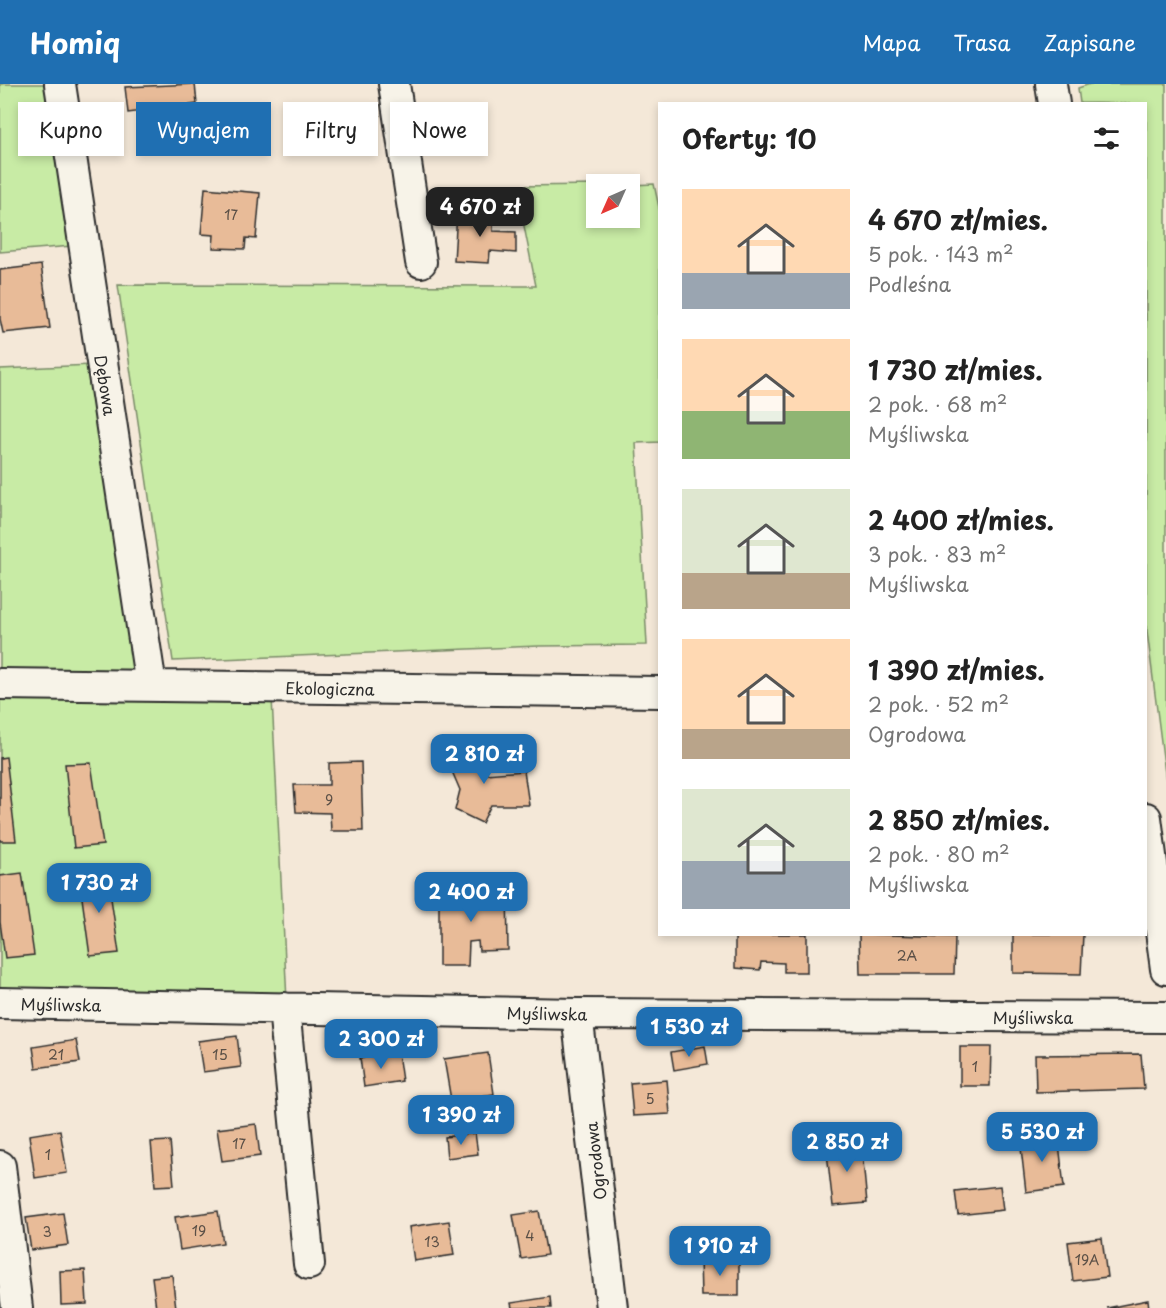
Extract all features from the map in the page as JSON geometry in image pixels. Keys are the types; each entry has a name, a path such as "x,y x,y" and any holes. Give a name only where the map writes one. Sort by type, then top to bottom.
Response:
{"street":[{"name":"Dębowa","path":"60,84 152,686"},
{"path":"394,84 421,262"},
{"path":"1052,84 1054,102"},
{"name":"Ekologiczna","path":"0,684 658,692"},
{"path":"1147,826 1166,969"},
{"name":"Myśliwska","path":"0,1003 577,1014 1166,1017"},
{"path":"284,1008 309,1264"},
{"name":"Ogrodowa","path":"577,1014 612,1308"},
{"path":"0,1166 17,1308"}],"green space":[{"path":"0,84 53,84 55,102 18,102 18,156 61,156 72,246 0,252"},
{"path":"1090,84 1166,84 1166,781 1147,631 1147,102 1080,102 1078,88"},
{"path":"654,184 658,203 658,442 636,443 647,645 539,646 173,661 118,285 536,286 516,186 586,185 586,228 640,228 640,185"},
{"path":"92,365 151,686 0,683 0,369"},
{"path":"0,686 272,698 287,1001 0,1002"}],"building":[{"path":"195,84 197,102 136,102 136,112 128,113 125,87"},
{"path":"205,188 260,193 256,239 246,238 245,249 213,248 214,235 201,234"},
{"path":"457,212 493,214 493,231 516,232 516,253 490,251 489,263 454,261"},
{"path":"41,265 50,328 3,333 0,319 0,270"},
{"path":"471,743 485,774 524,771 529,805 491,805 482,823 455,810 460,790 445,755"},
{"path":"6,757 16,841 0,841 0,758"},
{"path":"361,762 363,831 331,831 330,813 296,812 294,785 329,785 329,763"},
{"path":"91,763 103,845 74,848 65,764"},
{"path":"107,871 119,953 90,956 79,876"},
{"path":"22,873 34,955 5,958 0,922 0,876"},
{"path":"469,886 470,906 480,906 480,888 507,887 508,950 479,951 478,941 469,942 468,966 439,966 439,888"},
{"path":"735,936 807,936 807,972 784,972 784,963 761,962 760,970 735,968"},
{"path":"859,936 955,937 954,974 860,974"},
{"path":"1013,936 1083,936 1081,974 1013,973"},
{"path":"237,1036 241,1067 203,1072 198,1041"},
{"path":"76,1040 80,1062 36,1068 33,1047"},
{"path":"705,1046 708,1064 674,1070 671,1052"},
{"path":"960,1047 991,1047 990,1086 960,1086"},
{"path":"398,1053 402,1081 364,1087 360,1058"},
{"path":"488,1053 494,1094 451,1100 444,1059"},
{"path":"1141,1054 1144,1089 1036,1092 1035,1055"},
{"path":"667,1080 670,1114 633,1116 630,1083"},
{"path":"256,1124 260,1156 222,1161 217,1129"},
{"path":"60,1130 67,1173 35,1178 29,1135"},
{"path":"475,1133 478,1154 447,1158 445,1137"},
{"path":"1058,1135 1064,1187 1026,1192 1020,1139"},
{"path":"861,1140 867,1203 833,1206 826,1144"},
{"path":"170,1141 174,1185 155,1186 151,1142"},
{"path":"1000,1186 1003,1210 958,1215 955,1191"},
{"path":"218,1211 223,1243 180,1250 175,1217"},
{"path":"539,1211 547,1255 521,1259 513,1215"},
{"path":"63,1213 68,1245 31,1250 26,1218"},
{"path":"449,1221 454,1255 414,1261 409,1227"},
{"path":"1102,1238 1107,1277 1073,1281 1068,1242"},
{"path":"700,1258 739,1258 739,1296 701,1296"},
{"path":"85,1270 87,1304 61,1305 60,1271"},
{"path":"172,1275 176,1308 156,1308 152,1277"},
{"path":"550,1297 551,1308 512,1308 511,1303"},
{"path":"1148,1300 1149,1308 1107,1308"}]}
